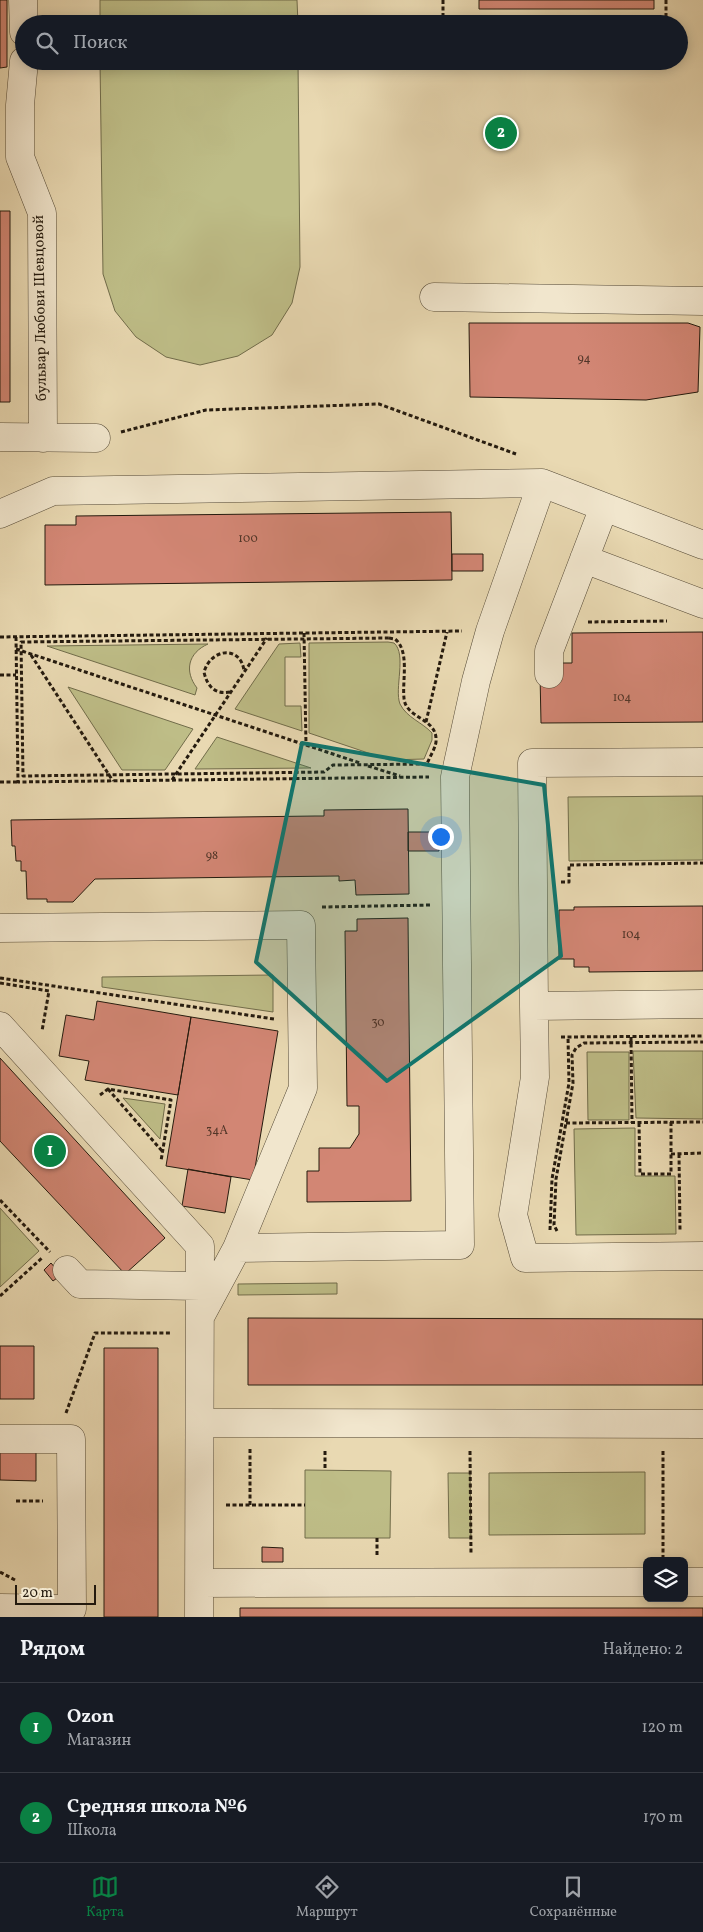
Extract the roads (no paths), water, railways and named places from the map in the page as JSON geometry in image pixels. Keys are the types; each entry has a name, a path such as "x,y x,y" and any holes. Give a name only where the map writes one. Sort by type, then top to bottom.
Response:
{"lane":[{"path":"24,0 24,15"},
{"name":"бульвар Любови Шевцовой","path":"23,70 20,104 20,158 42,213 43,438"},
{"path":"434,297 703,301"},
{"path":"0,437 96,438"},
{"path":"237,1248 460,1245 455,777 476,681 490,631 542,483"},
{"path":"0,514 53,491 542,483 703,545"},
{"path":"549,674 549,651 604,507"},
{"path":"584,559 703,604"},
{"path":"692,1256 554,1245 525,1258 513,1215 535,1077 532,764 703,762"},
{"path":"0,928 301,925 303,1088 237,1248 200,1317"},
{"path":"534,1006 703,1004"},
{"path":"0,1026 200,1246 199,1617"},
{"path":"58,1261 80,1284 200,1286"},
{"path":"200,1423 703,1424"},
{"path":"0,1439 71,1439 72,1609 0,1608"},
{"path":"200,1583 643,1582"},
{"path":"688,1582 703,1582"}],"place":[{"name":"Средняя школа №6","path":"501,133"},
{"name":"Ozon","path":"50,1151"}]}
